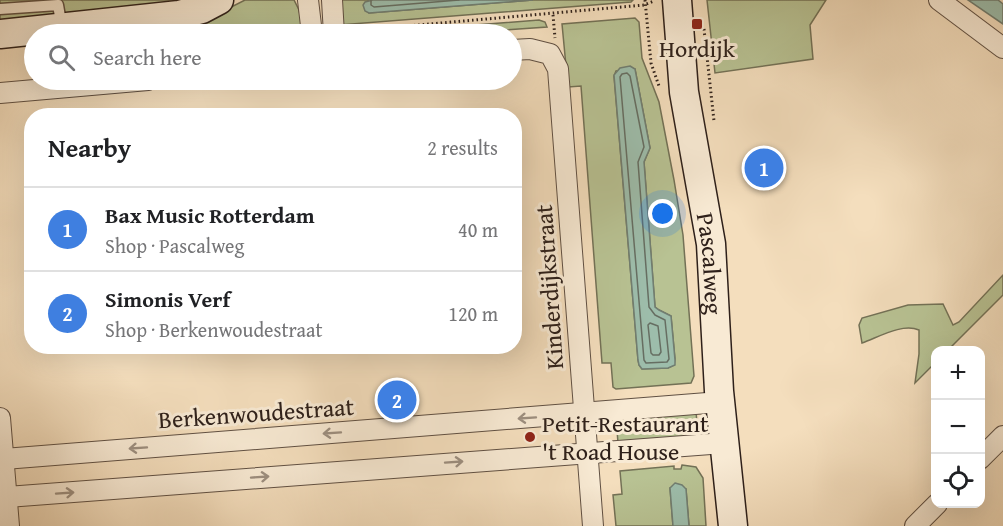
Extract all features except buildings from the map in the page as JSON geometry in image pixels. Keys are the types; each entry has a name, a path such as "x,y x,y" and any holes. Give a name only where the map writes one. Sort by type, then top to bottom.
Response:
{"street":[{"path":"98,24 179,15 202,9 219,0"},
{"path":"308,0 311,24"},
{"path":"332,0 333,24"},
{"name":"Pascalweg","path":"677,0 684,93 711,244 720,402 733,526"},
{"path":"939,0 1003,48"},
{"path":"0,34 24,32"},
{"name":"Kinderdijkstraat","path":"522,49 531,49 550,54 558,69 585,413"},
{"path":"0,93 34,90"},
{"name":"Berkenwoudestraat","path":"4,459 720,402"},
{"path":"585,413 593,526"},
{"path":"0,418 9,526"},
{"path":"985,455 1003,436"},
{"path":"7,497 724,442"},
{"path":"915,526 933,508"}],"lane":[{"path":"0,9 58,5 61,24"}],"path":[{"path":"431,24 658,0"},
{"path":"644,2 651,63 663,95"}],"shaded area":[{"path":"0,0 199,0 0,20"},
{"path":"245,0 294,0 302,24 198,24"},
{"path":"342,0 368,0 369,13 533,0 633,0 631,2 352,24 339,24 338,8"},
{"path":"707,0 826,0 810,25 813,59 715,73"},
{"path":"635,18 639,22 642,58 659,102 683,235 694,376 691,383 616,389 613,387 611,363 602,363 581,86 568,87 562,24","holes":["635,69 650,148 644,162 655,307 671,316 675,359 674,365 668,368 642,369 638,360 614,76 616,71"]},
{"path":"539,20 545,22 547,27 522,29 522,24 488,24"},
{"path":"1003,275 1003,295 952,346 931,346 931,367 915,383 919,354 919,330 898,329 862,343 859,325 862,318 908,305 943,304 953,325 959,322"},
{"path":"696,411 698,436 618,443 616,417"},
{"path":"682,465 696,467 703,478 706,526 689,526 686,489 670,488 673,526 616,526 613,495 622,494 620,471 674,466 674,469 681,469"}],"water":[{"path":"373,0 533,0 369,13 365,11 363,5 365,2"},
{"path":"968,0 998,0 1003,4 1003,24"},
{"path":"630,66 635,69 650,148 644,162 655,307 671,316 675,365 668,368 642,369 638,360 614,75 620,68"},
{"path":"675,483 686,489 689,526 673,526 670,488"}],"place":[{"name":"Hordijk","path":"697,24"},
{"name":"Bax Music Rotterdam","path":"764,168"},
{"name":"Simonis Verf","path":"397,400"},
{"name":"Petit-Restaurant 't Road House","path":"530,437"}]}
